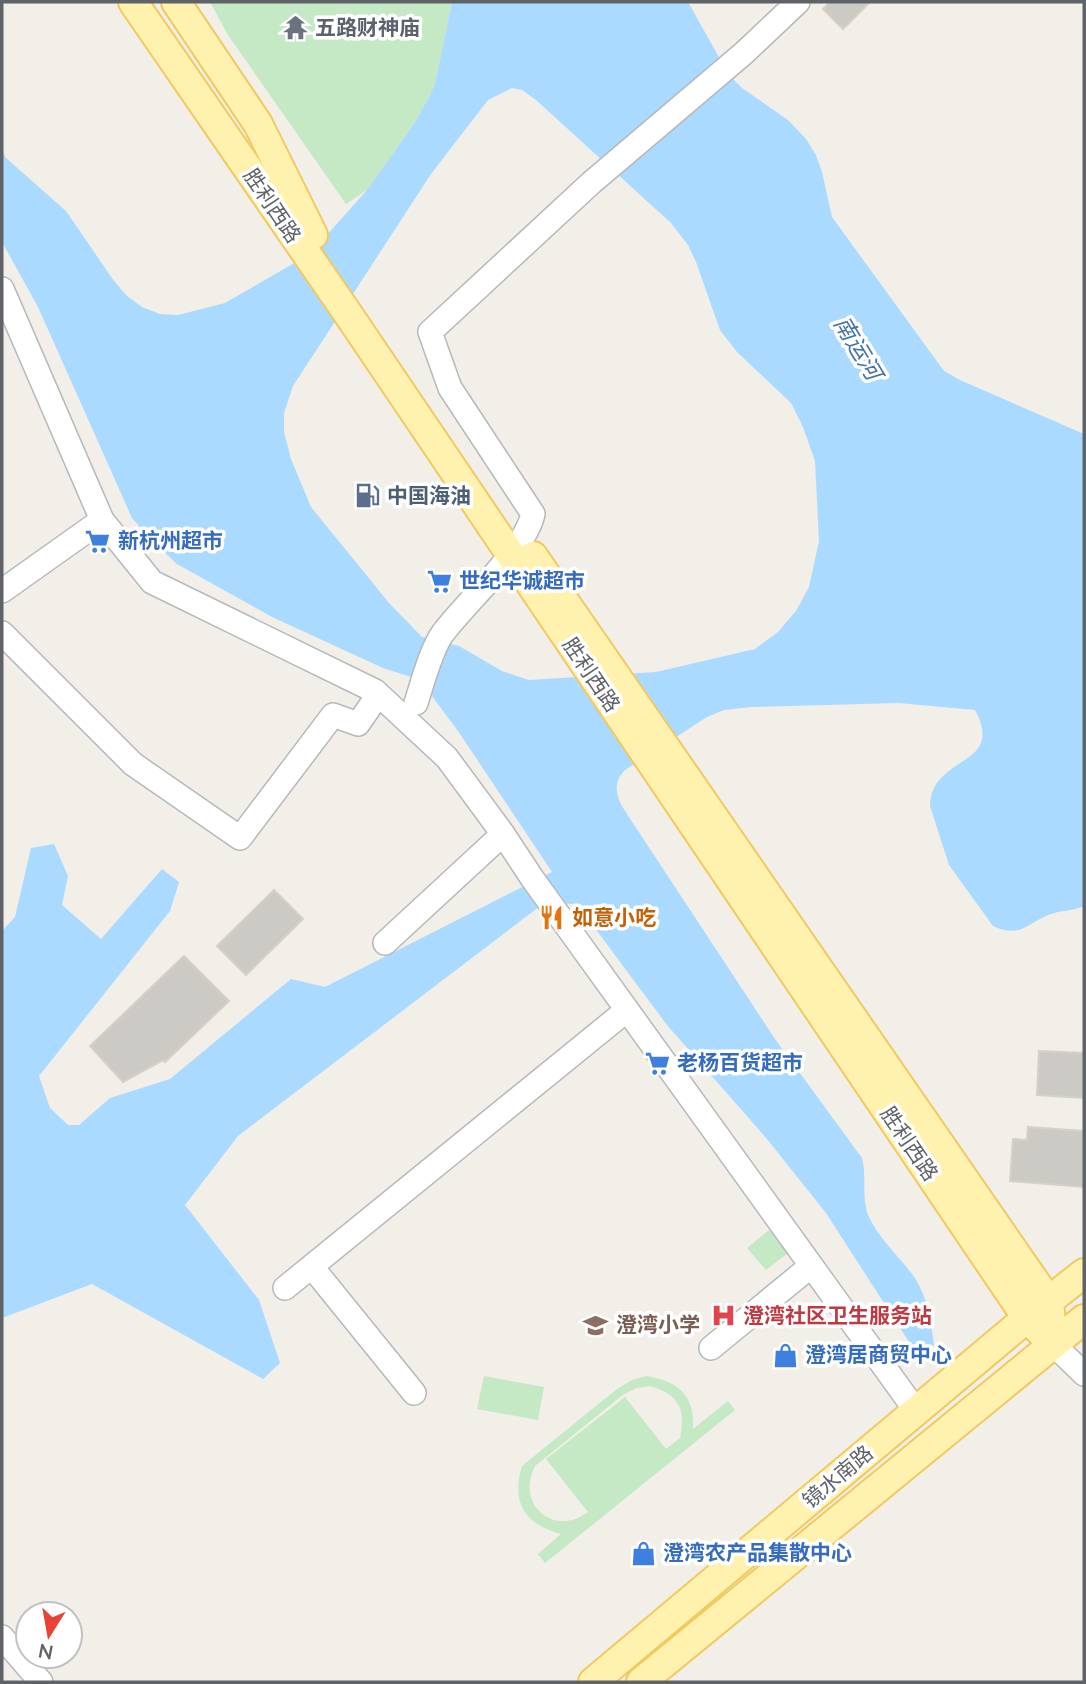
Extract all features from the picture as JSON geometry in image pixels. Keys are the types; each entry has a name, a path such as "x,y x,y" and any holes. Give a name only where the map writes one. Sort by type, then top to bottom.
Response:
{"main road":[{"path":"127,2 168,53"},
{"name":"胜利西路","path":"133,2 168,53 311,242"},
{"name":"胜利西路","path":"154,2 351,303 515,546 1038,1310 1053,1344"},
{"path":"176,2 258,124 311,242"},
{"name":"镜水南路","path":"593,1682 1084,1273"},
{"name":"镜水南路","path":"641,1682 1084,1319"}],"street":[{"path":"798,2 744,53 591,183 430,332 450,388 533,513 530,527 441,635 417,698 447,758 916,1411"},
{"path":"2,289 102,520 152,582 377,693 447,758"},
{"path":"2,591 102,520"},
{"path":"2,633 133,764 240,838 333,715 358,724 377,693"},
{"path":"377,693 417,698"},
{"path":"385,943 503,834"},
{"path":"285,1289 627,1010"},
{"path":"312,1266 414,1393"},
{"path":"711,1348 811,1266"},
{"name":"胜利西路","path":"1053,1344 1084,1374"},
{"path":"2,1637 41,1682"}],"green space":[{"path":"210,2 452,2 435,84 413,125 367,190 346,204 228,35"},
{"path":"769,1230 788,1253 766,1270 747,1248"},
{"path":"484,1376 544,1387 538,1420 477,1409"},
{"path":"646,1376 675,1386 691,1407 693,1429 728,1401 735,1410 545,1563 538,1554 561,1534 538,1525 524,1510 518,1491 522,1466 617,1389","holes":["650,1386 674,1398 681,1411 680,1438 666,1449 625,1397 546,1459 588,1512 575,1519 563,1521 551,1519 541,1513 530,1493 530,1480 535,1466 624,1394"]}],"water":[{"name":"南运河","path":"452,2 688,2 729,75 742,88 788,120 806,139 822,172 832,217 944,371 1084,434 1084,906 1051,914 1018,930 1003,930 993,926 949,865 930,806 933,789 942,777 975,752 981,742 982,729 975,710 899,703 724,710 707,717 625,770 617,785 619,801 625,811 775,1039 862,1158 865,1202 869,1217 878,1233 915,1278 926,1302 934,1345 920,1359 826,1213 767,1139 667,1025 577,904 544,903 238,1136 185,1205 259,1300 280,1363 263,1379 92,1284 2,1318 2,931 15,917 31,848 54,844 68,876 62,905 101,939 162,869 179,882 170,911 39,1076 50,1108 68,1125 79,1125 110,1098 170,1079 291,979 325,987 552,872 458,731 425,687 414,678 383,668 272,617 177,564 132,518 38,307 2,242 2,150 6,158 66,211 127,296 142,307 160,314 178,315 225,303 310,254 367,190 413,125 435,84","holes":["512,88 522,90 671,223 688,245 696,262 720,330 737,352 791,403 803,427 815,461 819,541 809,587 796,611 778,632 755,649 656,672 529,680 502,671 459,646 422,637 389,603 311,507 291,459 284,432 284,413 293,386 431,174 488,100"]}],"building":[{"path":"830,2 870,2 843,29 823,9"},
{"path":"274,890 303,919 246,975 217,946"},
{"path":"184,956 229,1001 165,1062 163,1060 123,1082 90,1046"},
{"path":"1039,1051 1084,1053 1084,1098 1037,1095"},
{"path":"1028,1127 1084,1131 1084,1187 1010,1181 1013,1139 1027,1140"}],"place":[{"name":"五路财神庙","path":"295,28"},
{"name":"中国海油","path":"367,496"},
{"name":"新杭州超市","path":"98,541"},
{"name":"世纪华诚超市","path":"439,581"},
{"name":"如意小吃","path":"552,918"},
{"name":"老杨百货超市","path":"657,1063"},
{"name":"澄湾社区卫生服务站","path":"723,1316"},
{"name":"澄湾小学","path":"596,1325"},
{"name":"澄湾居商贸中心","path":"785,1355"},
{"name":"澄湾农产品集散中心","path":"643,1553"}]}
